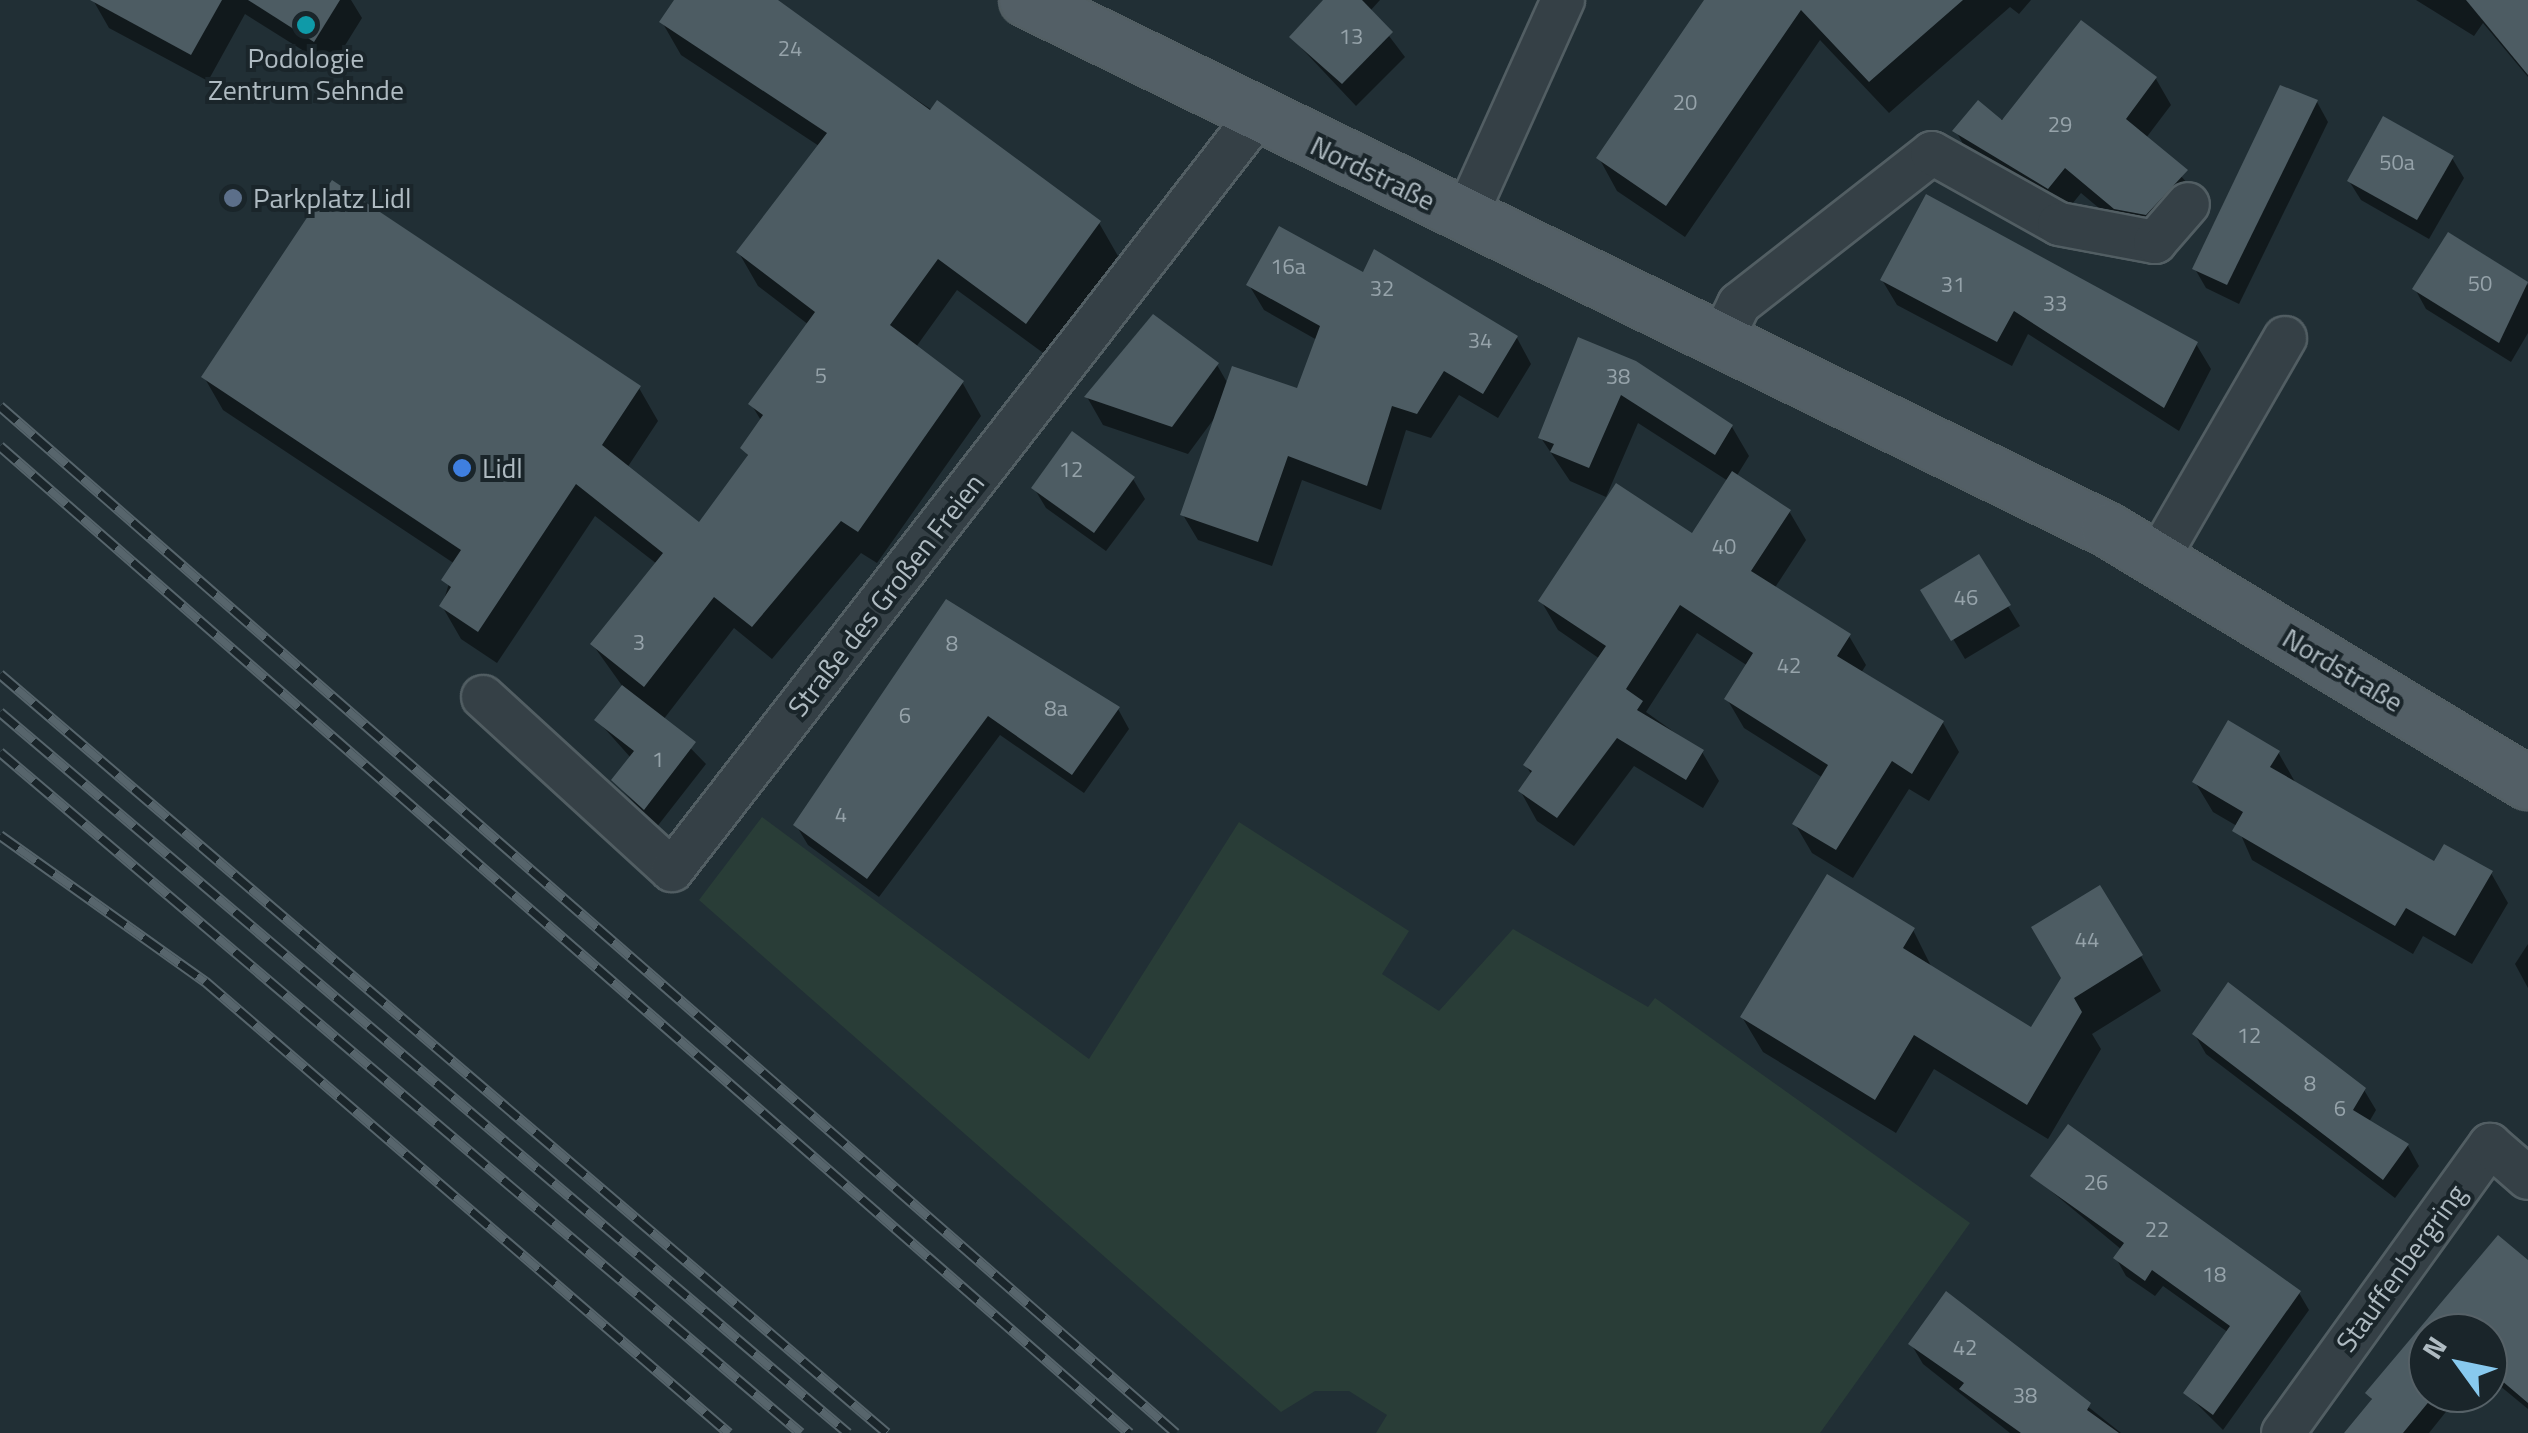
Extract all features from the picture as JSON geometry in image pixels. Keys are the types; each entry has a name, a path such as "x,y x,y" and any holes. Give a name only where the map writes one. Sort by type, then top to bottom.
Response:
{"main road":[{"name":"Nordstraße","path":"1026,0 1465,218 1722,339 2158,558 2528,784"}],"street":[{"path":"1465,218 1563,0"},
{"name":"Straße des Großen Freien","path":"483,697 672,870 1256,116"},
{"path":"1722,339 1739,304 1932,153 2059,224 2155,242 2188,204"},
{"path":"2158,558 2286,338"},
{"name":"Stauffenbergring","path":"2283,1433 2490,1145 2528,1178"}],"green space":[{"path":"762,817 1089,1059 1239,822 1409,931 1382,974 1439,1011 1513,929 1648,1007 1655,998 1970,1223 1820,1433 1376,1433 1387,1415 1349,1391 1315,1391 1281,1412 699,900"}],"building":[{"path":"90,0 222,0 191,55"},
{"name":"Podologie Zentrum Sehnde","path":"248,0 340,0 314,42"},
{"path":"674,0 778,0 930,110 937,100 1101,221 1026,324 938,259 890,325 964,381 858,532 841,521 752,627 714,597 644,687 590,644 663,553 576,484 478,632 439,606 451,587 441,580 461,550 201,377 332,180 641,386 602,445 699,522 748,455 740,448 763,415 748,404 815,312 736,252 827,133 659,22"},
{"path":"1323,0 1362,0 1393,32 1342,84 1289,37"},
{"path":"1704,0 1963,0 1869,82 1801,10 1666,206 1596,158"},
{"path":"2466,0 2528,0 2528,75"},
{"path":"2081,20 2157,77 2126,119 2188,170 2146,215 2114,209 2065,168 2048,189 1952,131 1978,100 2002,120"},
{"path":"2280,85 2318,100 2227,285 2192,269"},
{"path":"2383,116 2454,156 2417,220 2347,181"},
{"path":"1926,194 2198,342 2164,408 2014,311 1997,342 1880,280"},
{"path":"1279,226 1363,272 1374,249 1518,336 1483,394 1444,371 1417,414 1392,406 1367,486 1288,456 1258,542 1180,515 1232,366 1297,388 1320,326 1246,285"},
{"path":"2448,232 2528,282 2499,343 2412,289"},
{"path":"1153,314 1219,363 1172,427 1084,397"},
{"path":"1578,337 1636,361 1733,425 1715,455 1621,395 1589,468 1550,452 1554,444 1538,438"},
{"path":"1072,431 1135,477 1094,533 1031,488"},
{"path":"1732,471 1791,510 1751,571 1851,634 1837,656 1944,721 1912,774 1892,761 1836,850 1792,824 1828,765 1724,699 1753,653 1680,605 1626,689 1643,701 1637,710 1704,750 1686,780 1617,738 1557,818 1518,791 1532,771 1523,765 1606,646 1538,601 1616,483 1692,533"},
{"path":"1979,554 2011,605 1951,641 1920,590"},
{"path":"946,599 1120,707 1072,775 988,716 867,879 793,825"},
{"path":"622,685 696,742 644,810 611,780 634,751 594,720"},
{"path":"2228,720 2280,751 2270,767 2434,861 2444,844 2493,871 2455,936 2406,908 2395,926 2232,831 2243,812 2192,782"},
{"path":"1827,874 1915,928 1903,948 2031,1027 2061,978 2031,927 2100,885 2143,955 2074,998 2082,1012 2027,1105 1914,1035 1875,1100 1740,1017"},
{"path":"2228,982 2366,1088 2353,1110 2409,1144 2383,1180 2192,1034"},
{"path":"2068,1124 2301,1291 2213,1415 2183,1393 2230,1326 2152,1270 2145,1281 2113,1258 2124,1243 2030,1176"},
{"path":"2498,1235 2528,1260 2528,1403 2508,1386 2508,1313 2432,1313"},
{"path":"1946,1291 2091,1403 2087,1410 2119,1433 2021,1433 1959,1389 1964,1383 1908,1344"},
{"path":"2408,1342 2408,1413 2420,1413 2403,1433 2344,1433 2372,1399 2365,1393"}],"railway":[{"path":"0,406 1176,1433"},
{"path":"0,446 1130,1433"},
{"path":"0,674 887,1433"},
{"path":"0,712 848,1433"},
{"path":"0,752 801,1433"},
{"path":"0,835 205,981 729,1433"}],"place":[{"name":"Podologie Zentrum Sehnde","path":"306,25"},
{"name":"Parkplatz Lidl","path":"233,198"},
{"name":"Lidl","path":"462,468"}]}
